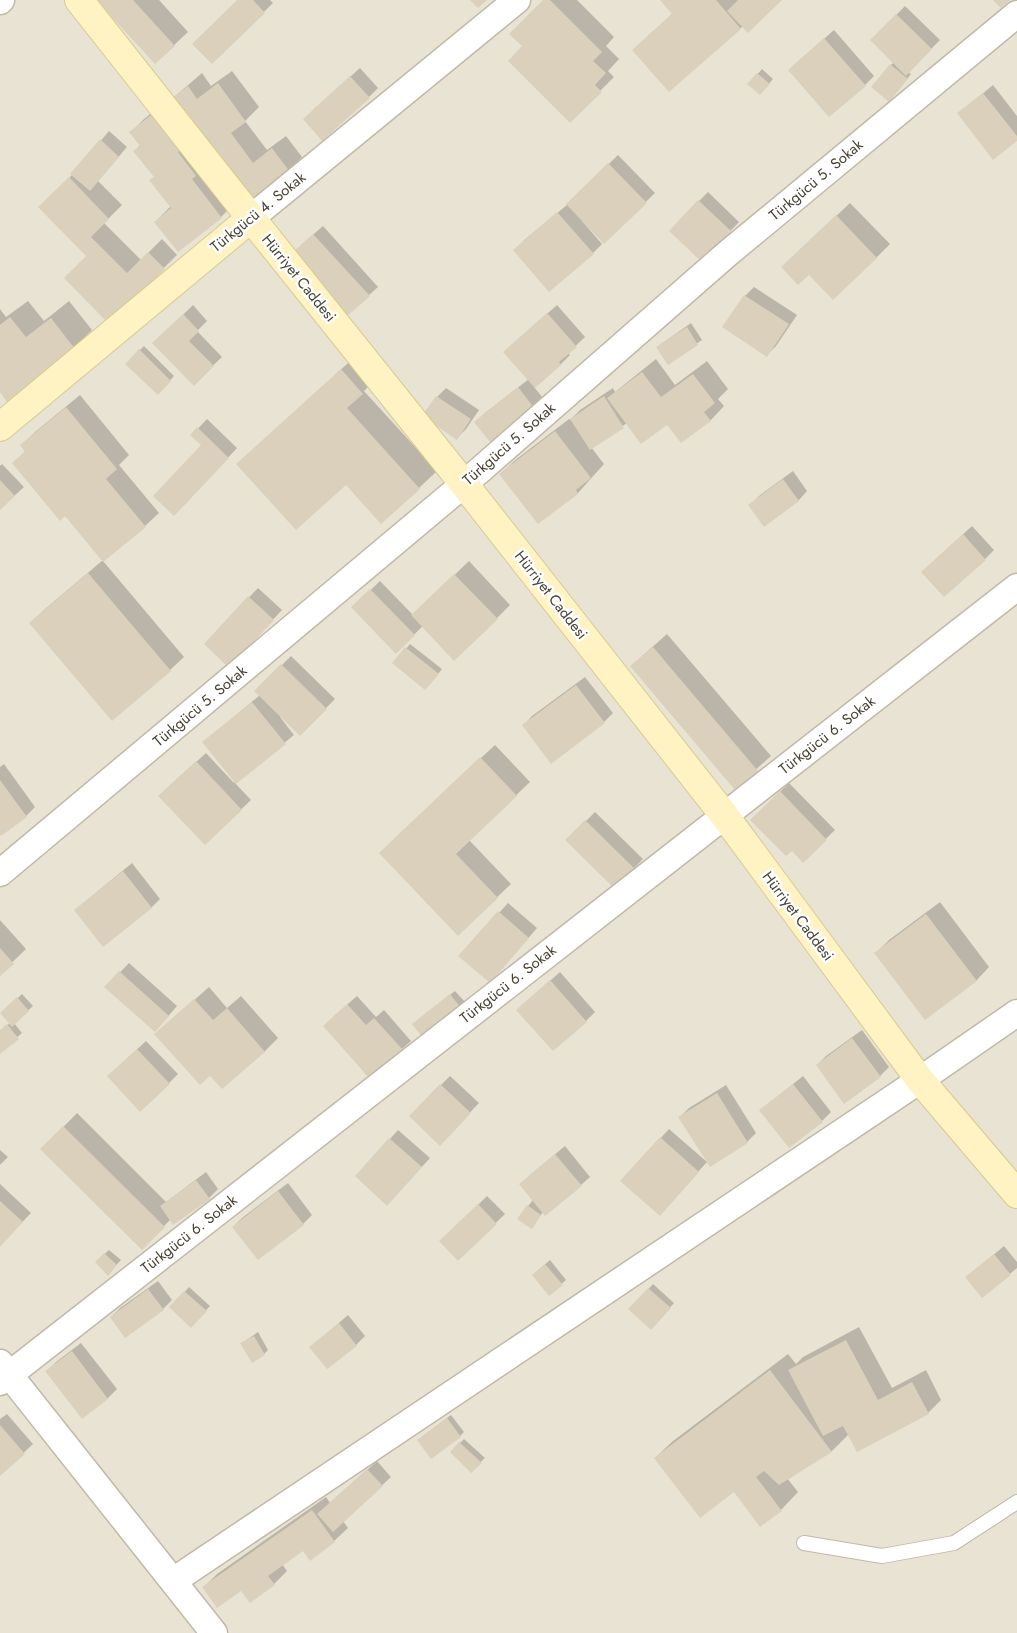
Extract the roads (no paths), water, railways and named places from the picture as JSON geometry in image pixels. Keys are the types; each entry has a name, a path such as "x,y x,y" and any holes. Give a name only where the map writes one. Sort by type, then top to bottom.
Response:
{"street":[{"name":"Hürriyet Caddesi","path":"79,0 464,484 724,815 920,1080 1017,1194"},
{"name":"Türkgücü 4. Sokak","path":"0,427 517,0"},
{"name":"Türkgücü 5. Sokak","path":"0,873 464,484 727,254 1017,14"},
{"name":"Türkgücü 6. Sokak","path":"3,1373 1017,587"},
{"path":"173,1581 1017,1014"},
{"path":"3,1373 214,1633"}],"lane":[{"path":"804,1544 882,1556 954,1543 1017,1502"}]}
